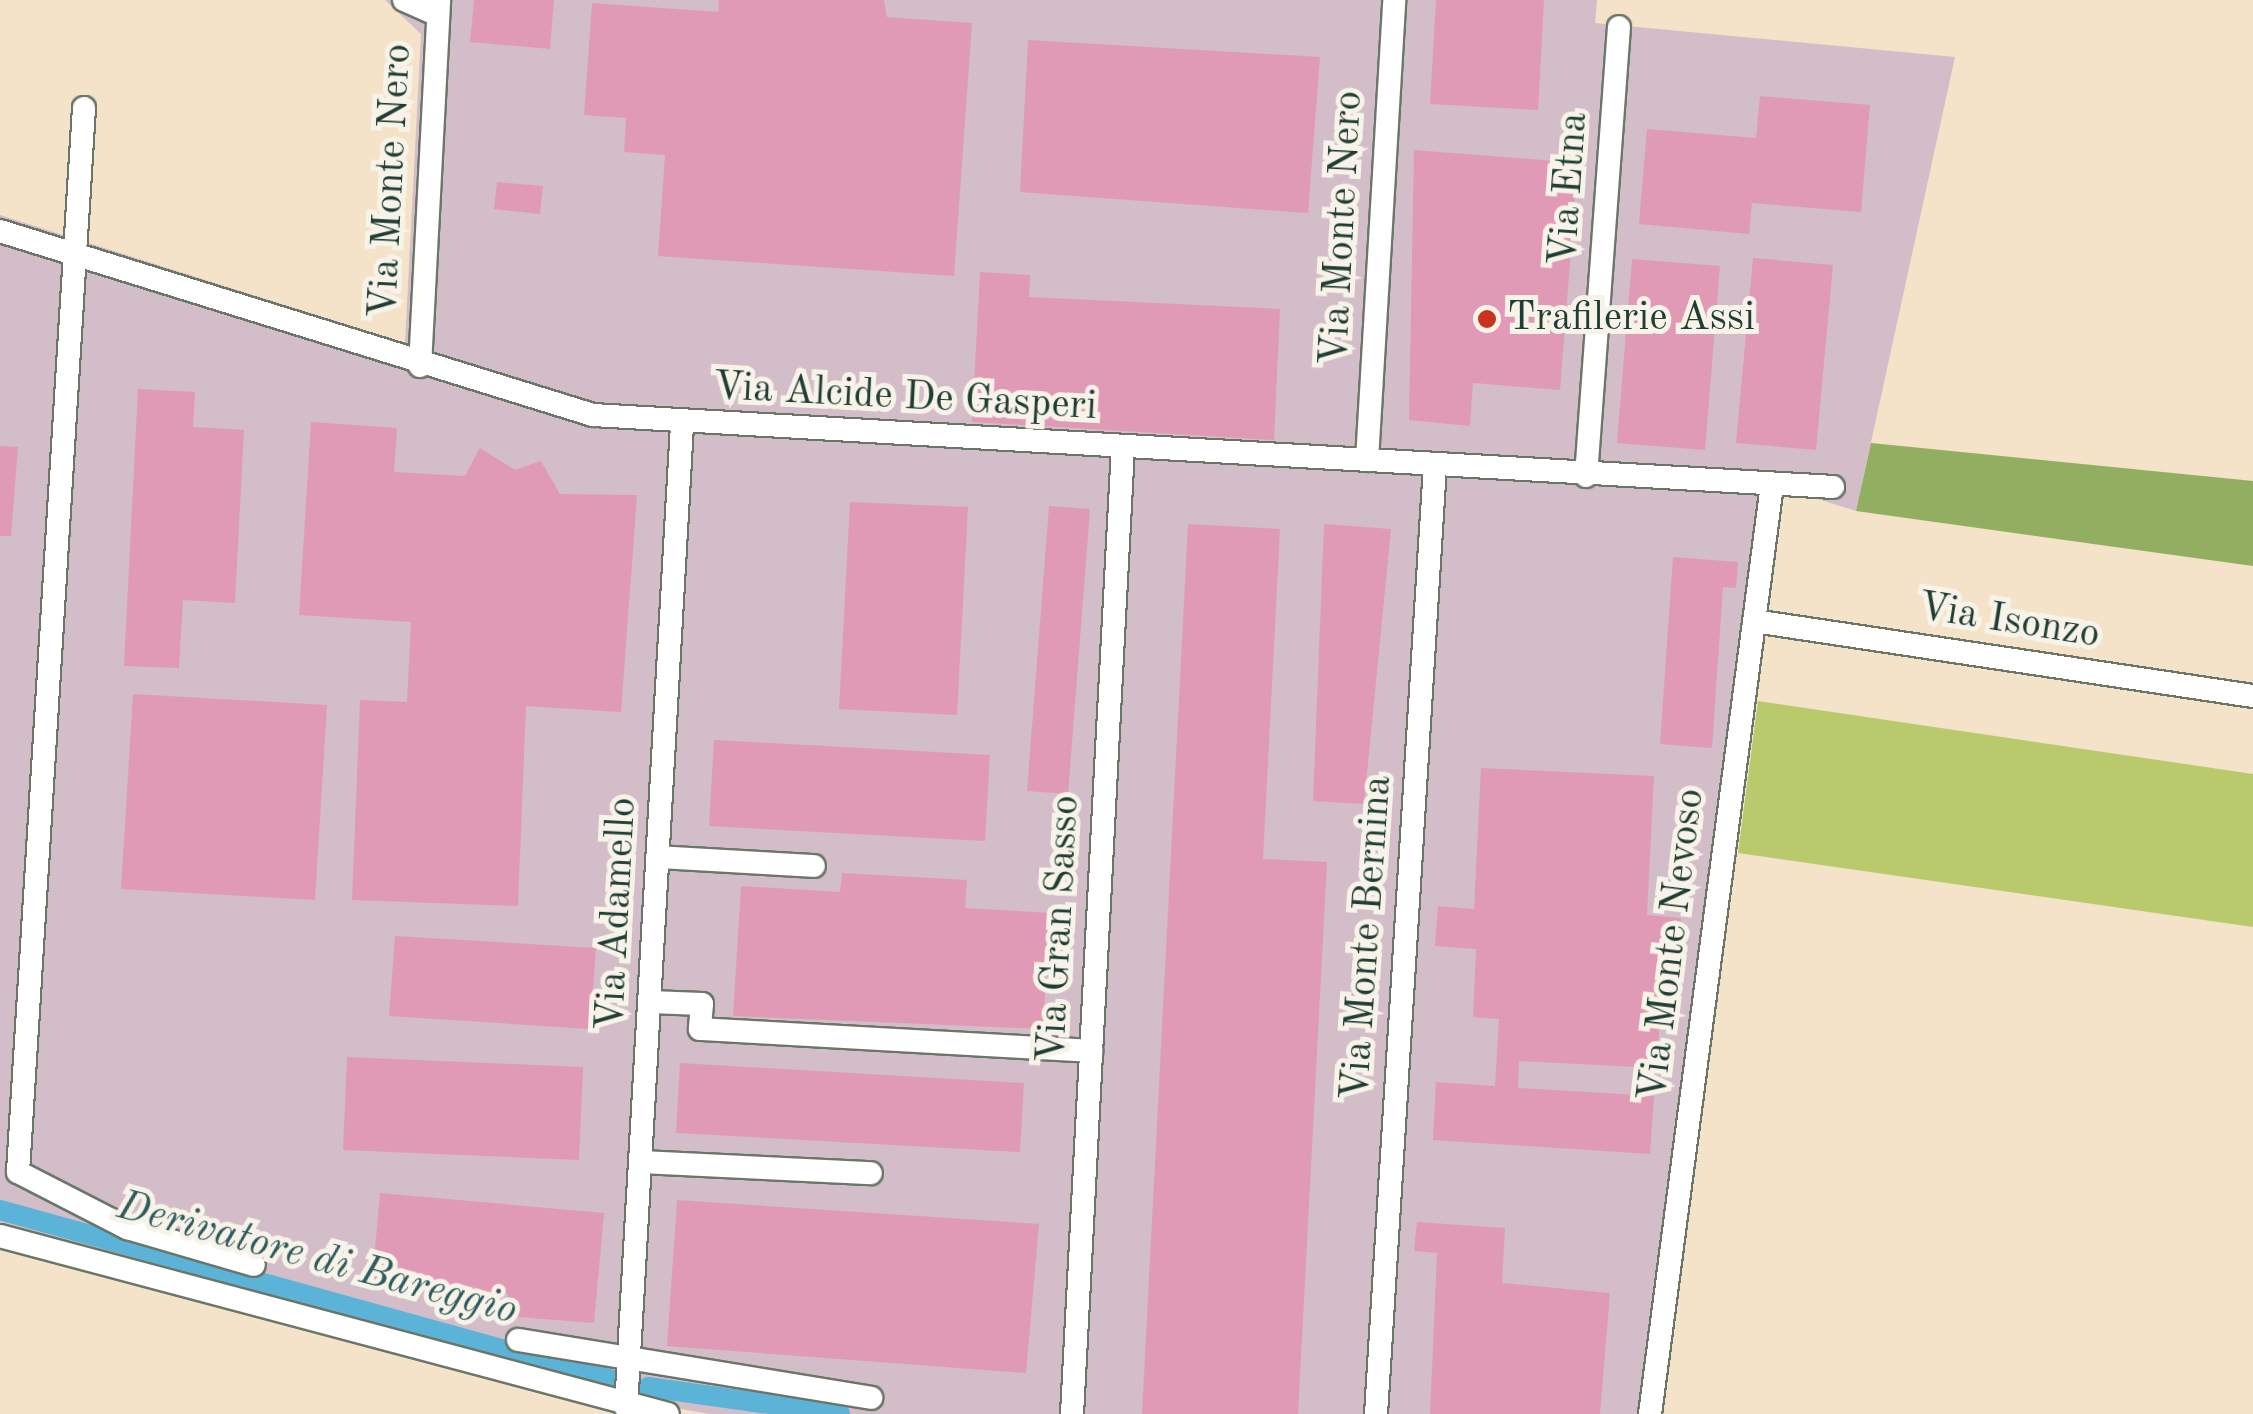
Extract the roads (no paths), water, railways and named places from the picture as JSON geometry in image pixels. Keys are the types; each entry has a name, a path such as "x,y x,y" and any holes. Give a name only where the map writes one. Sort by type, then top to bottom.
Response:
{"street":[{"path":"404,0 438,8"},
{"name":"Via Monte Nero","path":"1367,460 1394,0"},
{"name":"Via Monte Nero","path":"420,366 438,8"},
{"name":"Via Etna","path":"1586,476 1619,27"},
{"path":"84,108 70,252 18,1172 127,1228 254,1266"},
{"name":"Via Alcide De Gasperi","path":"0,230 420,366 592,415 682,424 1833,487"},
{"name":"Via Adamello","path":"629,1384 682,424"},
{"name":"Via Gran Sasso","path":"1072,1414 1123,448"},
{"name":"Via Monte Bernina","path":"1376,1414 1435,466"},
{"name":"Via Monte Nevoso","path":"1650,1414 1772,485"},
{"name":"Via Isonzo","path":"1754,621 2253,696"},
{"path":"658,858 814,866"},
{"path":"650,1002 702,1004 700,1029 1091,1051"},
{"path":"642,1162 870,1173"},
{"path":"0,1236 629,1384 870,1398"},
{"path":"518,1340 629,1384 668,1414"}],"waterway":[{"name":"Derivatore di Bareggio","path":"0,1210 613,1380"},
{"name":"Derivatore di Bareggio","path":"648,1387 840,1414"}],"place":[{"name":"Trafilerie Assi","path":"1487,319"}]}
